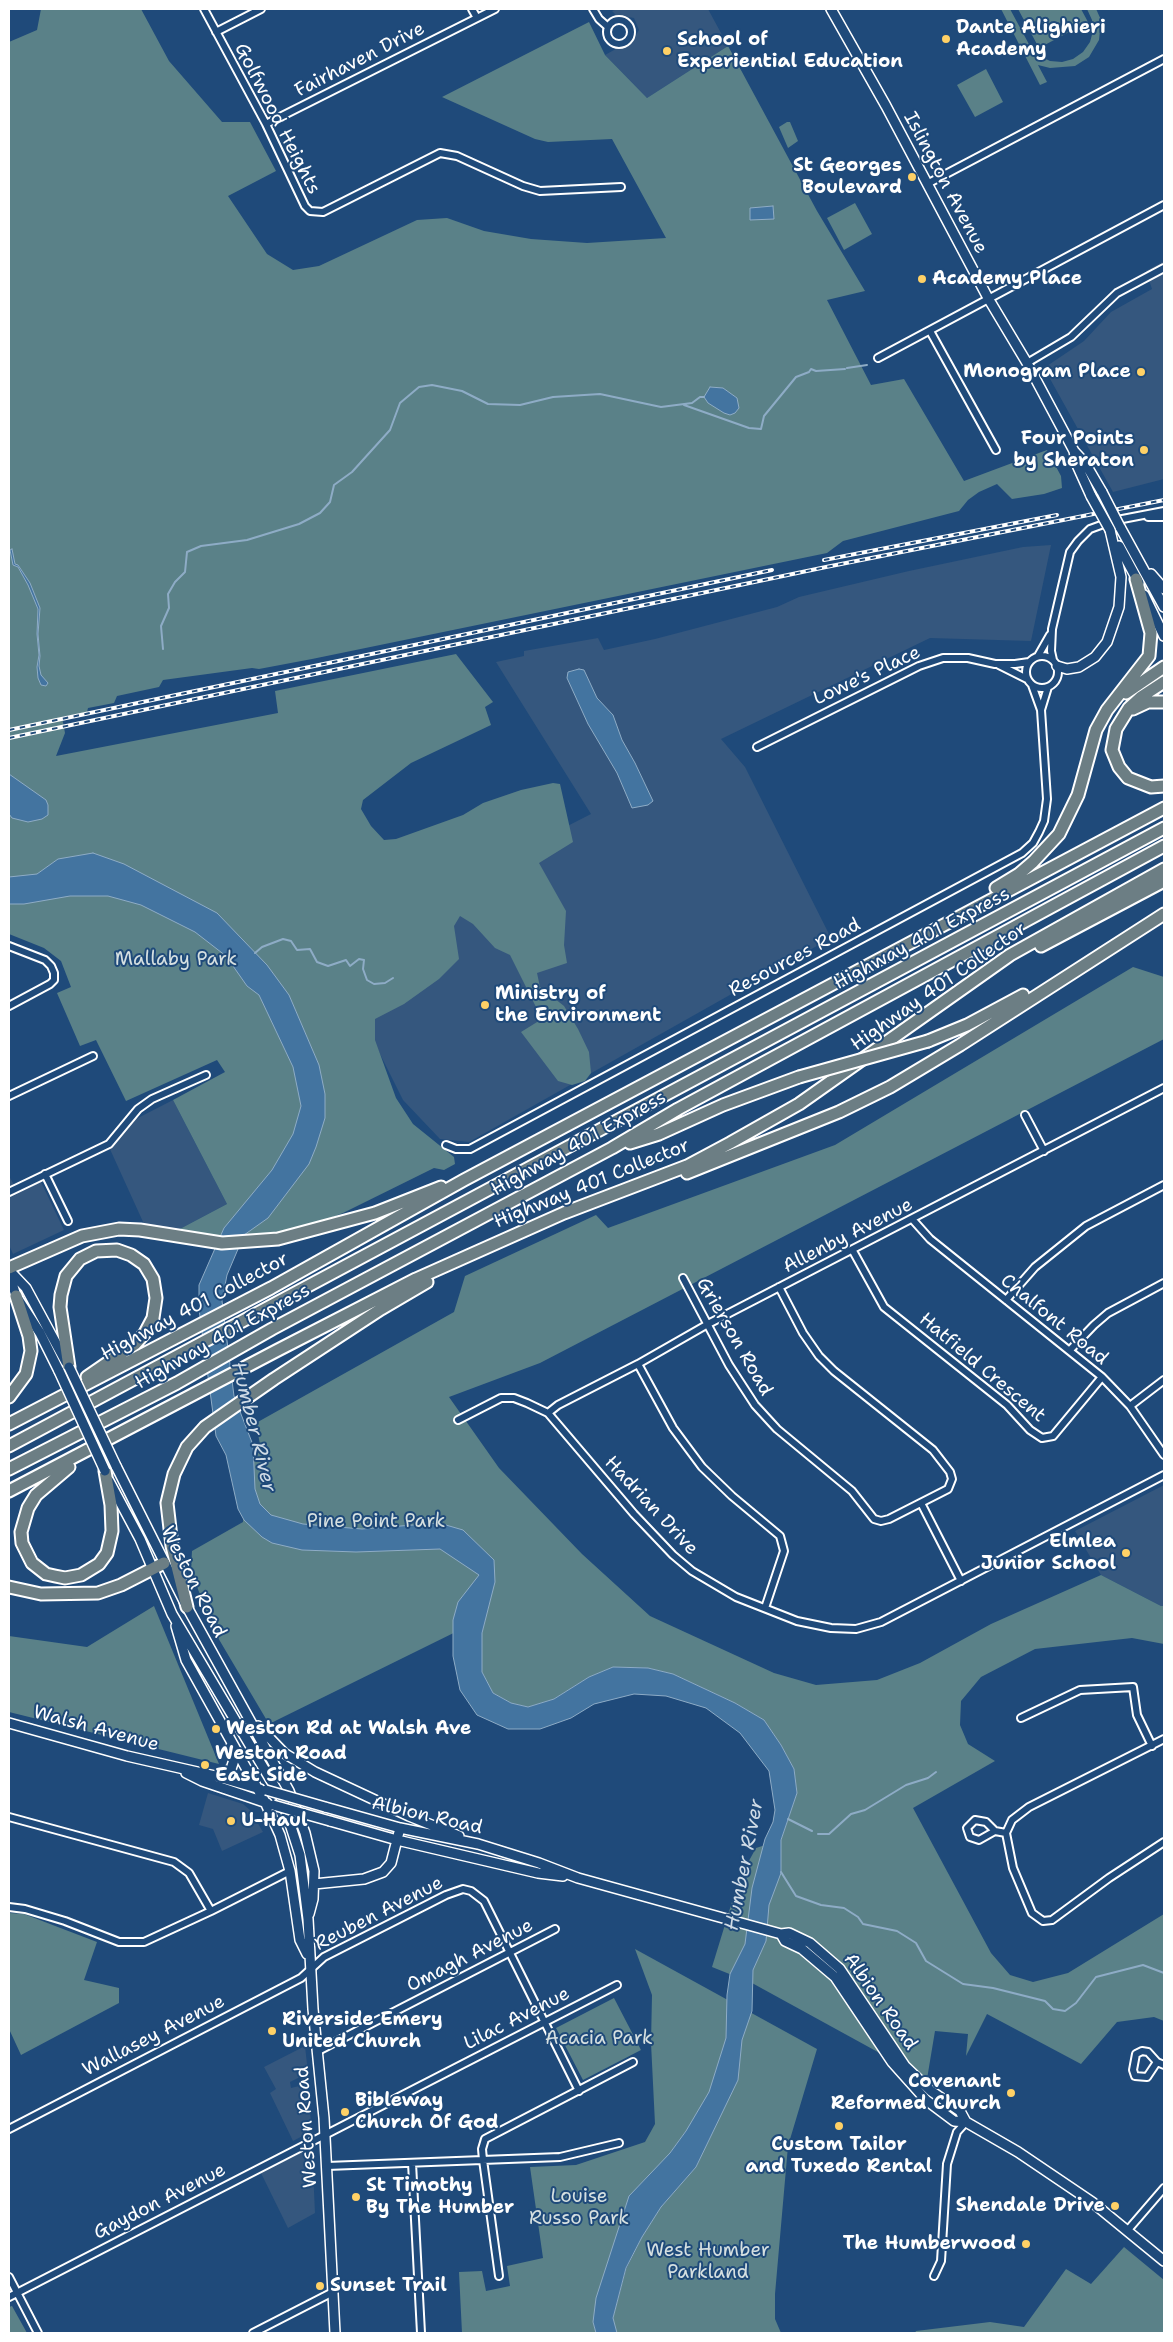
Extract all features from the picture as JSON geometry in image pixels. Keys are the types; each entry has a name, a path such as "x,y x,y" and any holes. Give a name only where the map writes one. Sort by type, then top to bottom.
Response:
{"highway":[{"path":"929,932 1019,874 1059,834 1070,815 1078,795 1096,730 1107,710 1145,663 1151,649 1150,627 1136,579"},
{"path":"1107,710 1133,687 1164,667"},
{"path":"1164,682 1141,697 1122,718 1116,729 1112,750 1124,774 1139,784 1152,787 1164,786"},
{"path":"1122,718 1136,706 1148,702 1164,702"},
{"name":"Highway 401 Collector","path":"9,1424 270,1288 464,1180 1164,808"},
{"name":"Highway 401 Express","path":"9,1446 1164,828"},
{"name":"Highway 401 Express","path":"9,1469 177,1383 272,1329 612,1148 678,1109 1164,846"},
{"name":"Highway 401 Collector","path":"9,1491 365,1304 483,1248 564,1213 663,1176 730,1143 799,1104 1010,955 1164,869"},
{"path":"952,996 1041,946 1164,881"},
{"path":"612,1148 659,1134 723,1105 799,1077 928,1041 967,1025 1014,1001 1105,944 1163,913"},
{"path":"663,1176 681,1175 736,1154 839,1112 890,1087 960,1045 1163,913"},
{"path":"9,1270 66,1241 98,1232 140,1230 222,1243 278,1239 374,1213 464,1180"},
{"path":"186,1607 172,1546 167,1503 174,1474 186,1447 205,1426 274,1379 381,1309 483,1248"},
{"path":"62,1396 135,1344 145,1333 153,1318 156,1298 150,1272 138,1260 117,1250 106,1250 87,1255 70,1270 63,1283 60,1307 64,1369"},
{"path":"9,1397 26,1374 31,1351 29,1336 16,1296"},
{"path":"104,1472 111,1505 112,1531 107,1553 99,1564 81,1575 65,1578 46,1574 32,1563 22,1543 23,1521 28,1508 36,1495 60,1473 110,1439"},
{"path":"9,1587 41,1594 98,1593 121,1586 164,1563"}],"main road":[{"name":"Islington Avenue","path":"831,9 988,298 1027,363 1074,451 1077,465 1091,496 1136,579 1164,636"},
{"name":"Islington Avenue","path":"1074,451 1085,462 1164,607"},
{"path":"1055,663 1067,668 1079,667 1096,657 1107,642 1119,607 1121,577 1110,530"},
{"path":"1143,566 1164,589"},
{"name":"Weston Road","path":"9,1270 16,1296 64,1369 116,1466 186,1607 289,1790 305,1832 314,1872 313,1899 308,1919"},
{"name":"Weston Road","path":"9,1270 26,1288 50,1330 104,1472 140,1539 172,1614 282,1799 300,1855 308,1919 309,1959 325,2135 335,2333"},
{"path":"172,1614 186,1660 228,1736 269,1803 290,1871 300,1940 309,1959"},
{"path":"234,1695 262,1732 284,1753 315,1772 409,1816 478,1844"},
{"name":"Walsh Avenue","path":"9,1723 262,1789"},
{"path":"215,1776 231,1769 234,1760 228,1736"},
{"name":"Walsh Avenue","path":"174,1767 202,1781 269,1803"},
{"name":"Albion Road","path":"262,1789 400,1828 478,1844 539,1863 578,1878 781,1934 785,1941 814,1957 836,1977 892,2062 926,2100 954,2121 966,2122 1039,2166 1092,2202 1164,2262"},
{"name":"Albion Road","path":"269,1803 396,1840 538,1873 578,1878"},
{"path":"314,1884 364,1879 378,1875 389,1866 400,1828"}],"street":[{"name":"Golfwood Heights","path":"204,9 266,124 305,206 314,213 323,212 440,153 456,156 523,186 540,191 621,187"},
{"path":"216,32 261,9"},
{"path":"472,9 477,18"},
{"name":"Fairhaven Drive","path":"266,124 495,9"},
{"path":"593,9 599,19 608,27"},
{"path":"927,184 1164,58"},
{"path":"878,358 1164,205"},
{"path":"1027,363 1071,337 1117,293 1164,268"},
{"path":"930,331 996,450"},
{"path":"1052,630 1038,656 1029,662 1025,670 1027,679 1032,685 1040,688 1048,687 1055,682 1058,674 1051,650 1052,630 1070,552 1090,529 1124,518 1164,511"},
{"path":"1124,518 1164,517"},
{"path":"1038,656 1046,656 1055,663"},
{"name":"Lowe's Place","path":"757,747 919,666 943,658 968,658 995,664 1029,662"},
{"name":"Lowe's Place","path":"995,664 1027,679"},
{"name":"Resources Road","path":"446,1145 456,1149 470,1149 1011,861 1022,853 1033,843 1039,832 1046,810 1047,799 1041,710 1032,685"},
{"name":"Resources Road","path":"1041,710 1048,687"},
{"path":"9,946 45,960 51,966 54,973 53,982 9,1006"},
{"path":"9,1096 93,1056"},
{"path":"9,1192 109,1144 138,1109 152,1100 206,1075"},
{"name":"Allenby Avenue","path":"548,1413 558,1404 638,1364 708,1324 913,1220 1164,1088"},
{"path":"1025,1114 1044,1151"},
{"path":"45,1174 68,1221"},
{"path":"1006,1300 1035,1267 1086,1226 1164,1185"},
{"name":"Chalfont Road","path":"913,1220 930,1239 1102,1377 1130,1406 1164,1455"},
{"name":"Hatfield Crescent","path":"853,1251 884,1307 1000,1399 1030,1430 1042,1438 1053,1436 1102,1377"},
{"name":"Grierson Road","path":"683,1278 734,1375 754,1405 777,1429 852,1491 874,1519 881,1521 889,1519 921,1503"},
{"path":"1070,1350 1108,1313 1164,1283"},
{"path":"779,1287 803,1333 819,1356 834,1371 933,1450 948,1468 952,1479 950,1486 921,1503 961,1581"},
{"path":"638,1364 673,1428 702,1468 780,1536 784,1551 765,1608"},
{"path":"1130,1406 1164,1380"},
{"name":"Hadrian Drive","path":"458,1420 501,1398 514,1398 527,1402 548,1413 634,1514 673,1555 714,1586 797,1620 831,1628 856,1629 881,1622 1164,1475"},
{"path":"1021,1718 1080,1690 1133,1687 1137,1715 1152,1746"},
{"path":"1164,1739 1029,1807 1012,1820 1006,1833 1013,1868 1032,1913 1043,1921 1052,1920 1109,1878 1164,1842"},
{"path":"9,1817 174,1862 189,1873 211,1911"},
{"path":"995,1831 1006,1833"},
{"path":"9,1907 25,1909 65,1921 106,1938 144,1942 290,1871"},
{"name":"Reuben Avenue","path":"310,1968 324,1957 446,1895 463,1889 471,1891 484,1901 508,1952"},
{"name":"Omagh Avenue","path":"318,2051 555,1929"},
{"path":"508,1952 579,2091"},
{"name":"Wallasey Avenue","path":"9,2128 301,1978 310,1968"},
{"name":"Lilac Avenue","path":"325,2135 617,1985"},
{"path":"1142,2051 1148,2052 1161,2063 1147,2077 1135,2076 1133,2070 1136,2054 1142,2051"},
{"path":"499,2276 483,2160 482,2149 485,2140 633,2062"},
{"path":"934,2276 942,2261 947,2164 957,2132 966,2122"},
{"name":"Gaydon Avenue","path":"9,2297 325,2135"},
{"path":"327,2166 560,2157 619,2143"},
{"path":"412,2163 421,2333"},
{"path":"1127,2231 1164,2188"},
{"path":"9,2277 38,2333"},
{"path":"254,2333 333,2292"}],"shaded area":[{"name":"School of Experiential Education","path":"617,9 708,9 728,46 647,98 605,55 634,39 639,30 634,18 616,15 612,11"},
{"path":"773,206 774,219 750,220 750,208"},
{"path":"1164,261 1164,479 1113,492 1044,368 1084,341 1111,312 1152,289 1146,271"},
{"path":"710,387 723,388 737,398 739,408 735,413 730,415 724,413 708,403 704,397"},
{"path":"1051,545 1031,641 930,638 721,739 745,767 831,938 469,1142 440,1139 403,1100 359,1012 324,950 591,814 496,662 524,656 524,651 598,638 604,650 655,639 777,607 799,597 909,571 1023,547"},
{"path":"12,549 15,564 18,565 30,583 40,608 38,634 40,656 39,666 41,675 48,683 46,686 41,685 38,678 39,655 37,634 38,609 18,567 13,565 10,550"},
{"path":"579,669 584,670 597,698 613,715 622,740 653,801 648,805 632,808 617,773 588,724 567,678 568,672"},
{"path":"9,774 46,800 48,815 42,819 28,822 12,818 9,814"},
{"path":"93,853 124,864 217,913 267,965 289,995 319,1065 325,1094 325,1118 316,1147 309,1164 268,1218 244,1235 227,1275 222,1301 234,1396 253,1445 255,1489 260,1504 271,1515 303,1524 362,1529 439,1523 463,1530 494,1560 495,1582 482,1633 482,1672 493,1693 511,1703 528,1707 554,1699 589,1677 613,1667 648,1668 673,1674 735,1703 764,1720 794,1769 797,1793 781,1840 781,1873 769,1905 766,1941 753,1970 752,2011 742,2040 738,2080 696,2167 661,2207 642,2237 626,2268 613,2318 617,2333 596,2333 593,2322 596,2298 629,2196 670,2153 686,2131 709,2092 726,2038 727,1995 730,1974 745,1944 752,1888 765,1839 773,1822 775,1810 769,1771 740,1733 706,1708 666,1696 634,1694 594,1704 571,1718 540,1729 508,1729 477,1715 460,1690 453,1656 453,1620 458,1602 479,1575 440,1549 356,1552 302,1550 272,1543 262,1537 244,1520 238,1509 226,1455 216,1436 199,1309 199,1285 224,1228 272,1170 293,1134 301,1106 293,1067 259,995 247,986 226,956 195,932 141,905 108,896 70,896 24,904 9,904 9,877 37,874 58,859"},
{"path":"173,1100 227,1204 176,1231 144,1224 109,1147 134,1120"},
{"path":"9,1176 18,1192 41,1182 64,1230 13,1254 9,1245"},
{"name":"Elmlea Junior School","path":"1164,1485 1164,1606 1161,1606 1101,1575 1075,1531"},
{"path":"208,1793 243,1804 250,1810 263,1832 222,1851 213,1829 199,1825"},
{"path":"305,2046 308,2073 290,2082 291,2088 307,2084 312,2131 293,2141 270,2093 276,2089 264,2067"},
{"path":"312,2147 315,2213 288,2228 261,2173"}],"green space":[{"name":"Mallaby Park","path":"41,9 141,9 169,61 222,122 250,122 276,171 228,196 267,254 293,270 319,266 417,220 447,218 484,231 531,239 587,243 666,238 612,139 548,142 535,139 442,97 589,22 605,55 647,98 728,46 817,211 865,291 827,300 871,385 904,379 964,481 1047,450 1061,476 1062,488 1044,494 1012,499 997,484 979,492 968,500 959,511 843,541 827,553 312,659 259,669 252,668 163,680 159,687 117,696 114,703 88,708 87,712 62,717 65,733 56,756 278,713 275,691 456,654 493,702 485,707 491,725 411,763 363,800 361,809 371,826 384,840 396,839 463,815 483,803 521,790 553,783 560,784 573,842 539,863 566,911 564,945 567,963 537,973 540,987 564,1006 578,1029 589,1052 591,1073 585,1081 572,1085 558,1081 521,1032 542,1019 510,955 495,948 473,924 460,916 454,926 459,959 439,979 404,1004 375,1019 375,1040 396,1098 413,1124 454,1157 455,1164 444,1170 434,1168 343,1213 292,1233 248,1243 176,1231 227,1204 173,1100 225,1072 217,1060 126,1101 96,1040 80,1046 57,993 71,987 61,961 44,948 9,934 9,42 37,30"},
{"path":"1001,9 1010,9 1031,48 1040,56 1050,61 1062,62 1073,59 1083,52 1090,42 1093,31 1092,20 1087,9 1096,9 1101,20 1099,40 1089,57 1075,66 1050,68 1038,65 1047,82 1040,85"},
{"path":"1018,9 1081,9 1088,22 1039,48"},
{"path":"986,69 1003,102 975,117 957,85"},
{"path":"790,122 798,141 788,148 779,127"},
{"path":"855,203 872,234 844,250 827,218"},
{"name":"Pine Point Park","path":"1133,967 1164,977 1164,1039 540,1363 449,1397 499,1468 582,1554 650,1616 774,1673 816,1685 877,1680 920,1663 991,1624 1101,1575 1164,1606 1164,1644 1132,1638 1035,1649 981,1677 961,1701 960,1725 968,1744 995,1761 913,1808 991,1953 1010,1975 1033,1982 1068,1973 1164,1914 1164,2021 1154,2017 1117,2022 1081,2064 987,2014 966,2056 968,2034 935,2031 927,2079 752,1983 712,1967 739,1879 756,1848 781,1840 797,1793 794,1769 764,1720 735,1703 673,1674 648,1668 613,1667 589,1677 554,1699 528,1707 511,1703 493,1693 482,1672 482,1633 486,1617 269,1724 214,1631 191,1571 192,1551 243,1522 245,1462 261,1450 256,1423 454,1312 465,1276 596,1215 608,1228 835,1145"},
{"path":"154,1606 219,1764 9,1712 9,1636 87,1647"},
{"path":"9,1913 24,1914 97,1942 84,1980 119,1988 119,2003 21,2055 9,2029"},
{"name":"West Humber Parkland","path":"635,1949 817,2049 788,2146 775,2294 775,2319 781,2333 617,2333 615,2329 613,2318 626,2269 642,2237 661,2207 696,2167 716,2125 686,2131 670,2153 593,2322 596,2333 462,2333 459,2272 482,2271 486,2291 510,2286 507,2266 543,2258 530,2167 576,2165 645,2142 655,2124 651,2043 652,1995"},
{"name":"Acacia Park","path":"614,1998 641,2050 583,2080 556,2028"},
{"path":"1124,2247 1164,2280 1164,2333 915,2333 916,2331 990,2322 1024,2327 1066,2269 1091,2284"},
{"path":"12,2306 27,2333 9,2333 9,2307"}],"waterway":[{"path":"847,368 867,365"},
{"path":"684,405 749,428 761,429 764,416 796,377 809,372 811,369 816,371 845,369"},
{"path":"163,649 161,626 169,608 168,594 175,582 185,572 187,552 201,546 247,540 299,524 320,513 330,502 334,485 352,472 390,430 400,403 419,387 432,385 462,391 488,404 520,405 553,397 600,394 661,407 692,403 700,397 704,397"},
{"path":"255,953 262,947 283,939 291,941 297,950 310,949 317,962 328,966 346,960 350,966 359,959 364,960 363,969 367,980 374,984 385,983 393,978"},
{"path":"818,1834 829,1834 851,1814 865,1810 906,1785 928,1778 936,1772"},
{"path":"788,1819 812,1831"},
{"path":"781,1872 796,1896 821,1905 844,1908 858,1917 863,1924 897,1931 916,1943 926,1961 963,1984 993,1988 1045,2001 1053,2009 1065,2011 1076,2003 1096,1977 1143,1965 1164,1973"}],"railway":[{"path":"9,738 826,567 1164,500"},
{"path":"824,560 1057,515"},
{"path":"9,730 772,570"}],"place":[{"name":"Dante Alighieri Academy","path":"946,39"},
{"name":"School of Experiential Education","path":"667,51"},
{"name":"St Georges Boulevard","path":"912,177"},
{"name":"Academy Place","path":"922,279"},
{"name":"Monogram Place","path":"1141,372"},
{"name":"Four Points by Sheraton","path":"1144,450"},
{"name":"Ministry of the Environment","path":"485,1005"},
{"name":"Elmlea Junior School","path":"1126,1553"},
{"name":"Weston Rd at Walsh Ave","path":"216,1729"},
{"name":"Weston Road East Side","path":"205,1765"},
{"name":"U-Haul","path":"231,1821"},
{"name":"Riverside Emery United Church","path":"272,2031"},
{"name":"Covenant Reformed Church","path":"1011,2093"},
{"name":"Bibleway Church Of God","path":"345,2112"},
{"name":"Custom Tailor and Tuxedo Rental","path":"839,2126"},
{"name":"St Timothy By The Humber","path":"356,2197"},
{"name":"Shendale Drive","path":"1115,2206"},
{"name":"The Humberwood","path":"1026,2244"},
{"name":"Sunset Trail","path":"320,2286"}],"water label":[{"name":"Humber River","path":"253,1427"},
{"name":"Humber River","path":"745,1865"}],"park label":[{"name":"Louise Russo Park","path":"579,2208"}]}
